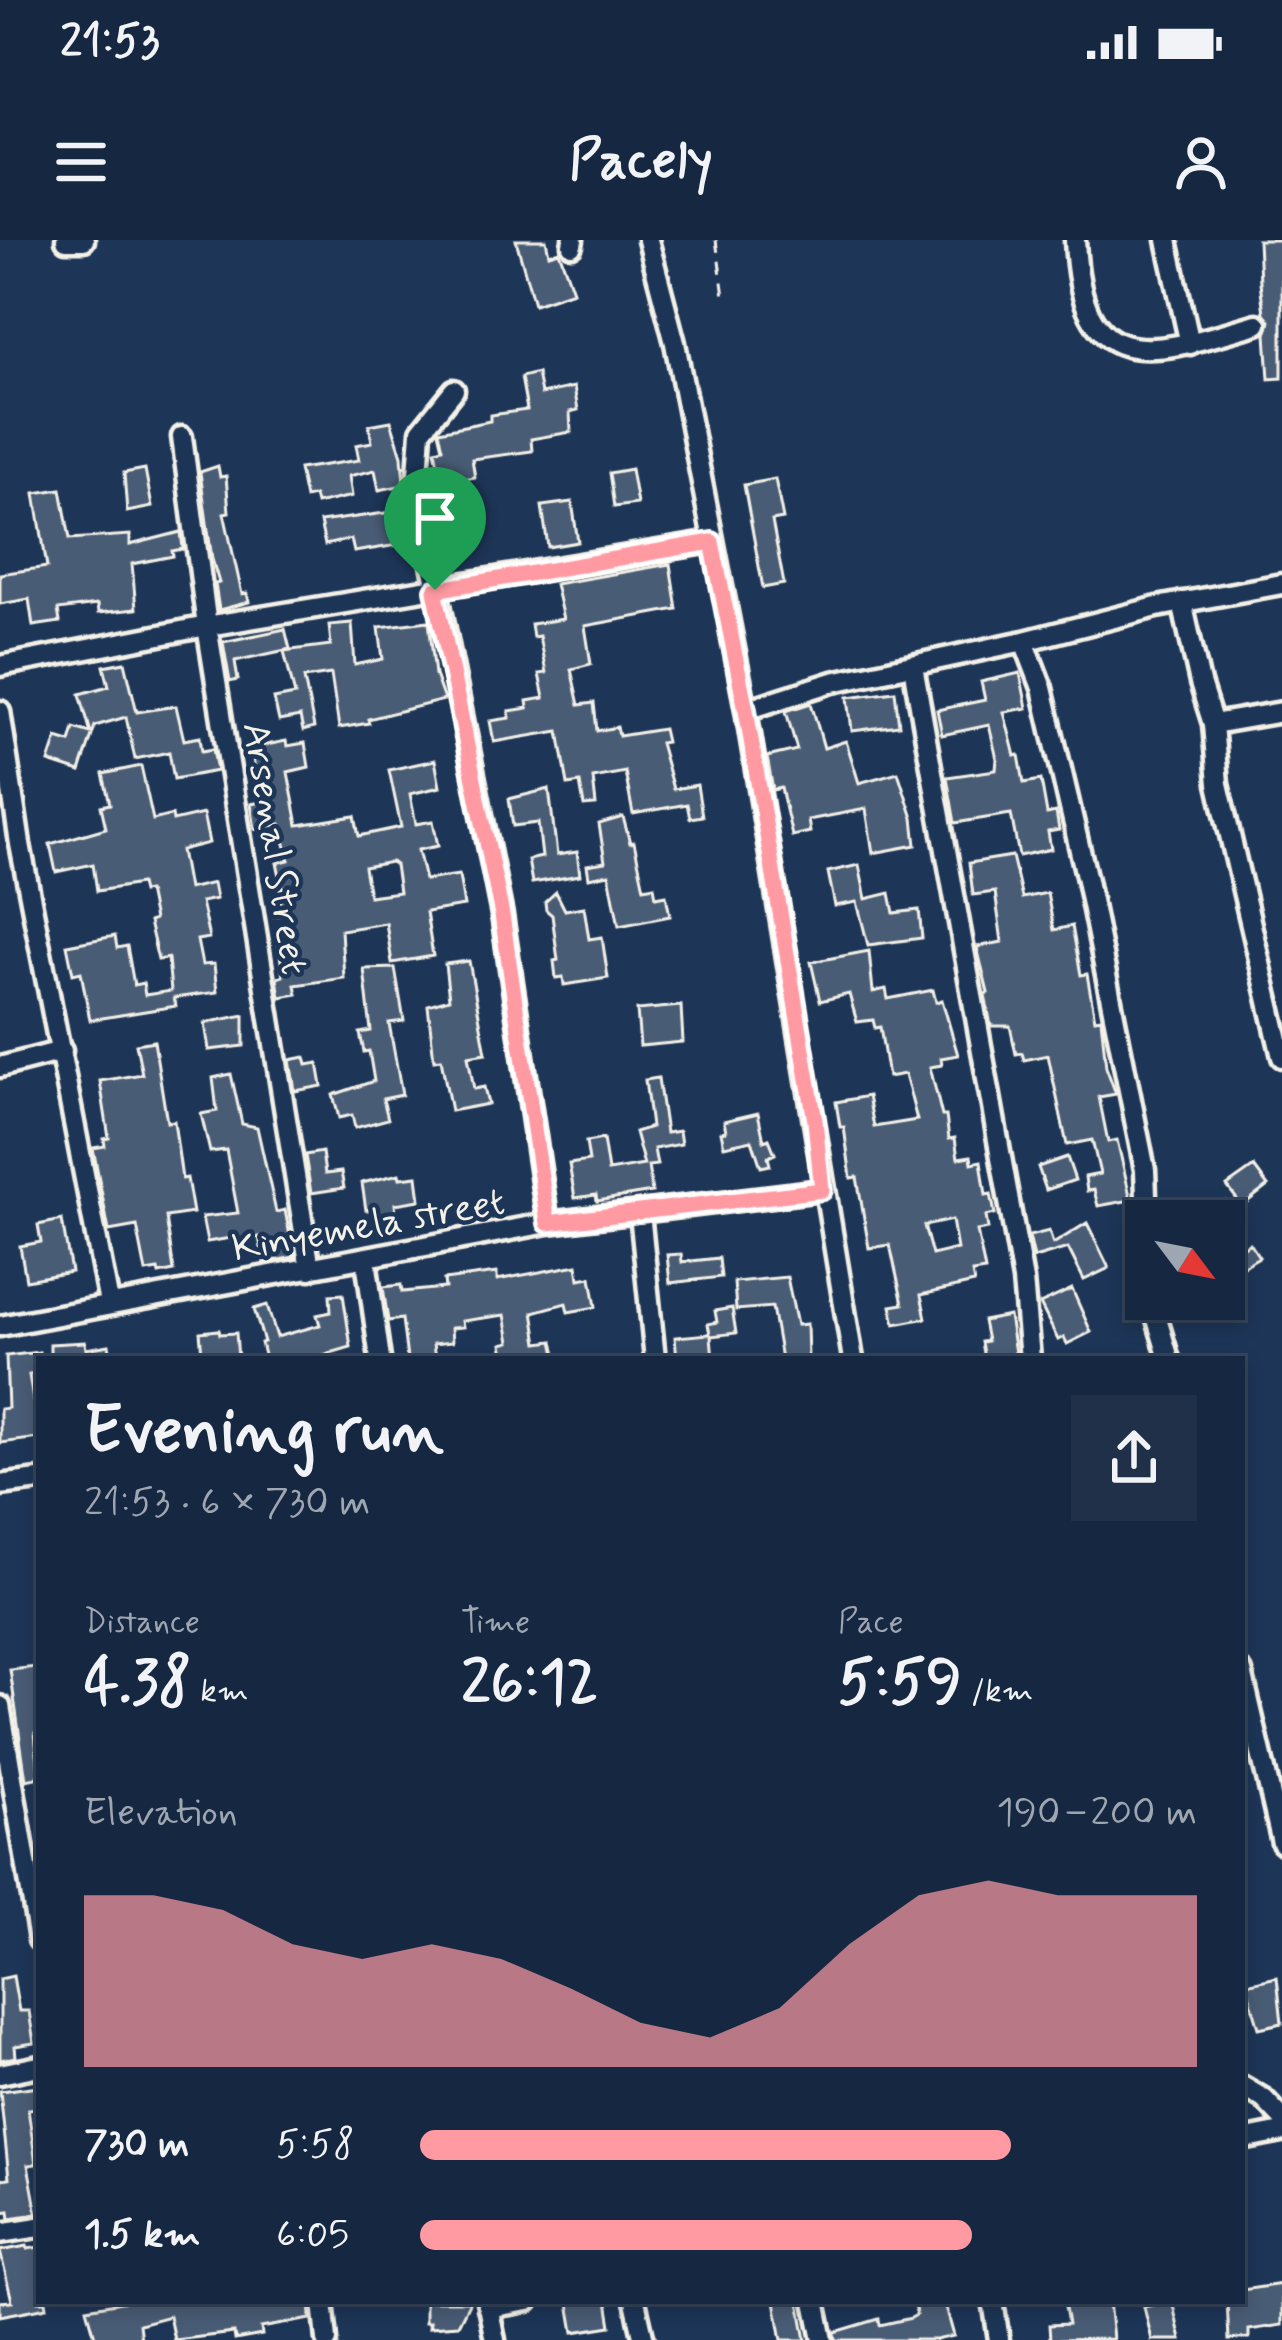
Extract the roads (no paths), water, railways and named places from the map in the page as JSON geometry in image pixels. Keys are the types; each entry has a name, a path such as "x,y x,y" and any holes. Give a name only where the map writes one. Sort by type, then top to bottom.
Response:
{"street":[{"path":"66,240 84,240"},
{"path":"649,240 675,343 746,710 852,1356"},
{"path":"1075,240 1077,278 1093,323 1120,346 1143,349 1190,344 1257,324"},
{"path":"1167,240 1190,344"},
{"path":"454,390 422,430 417,489 502,915 548,1223"},
{"name":"Arsenal Street","path":"182,437 207,626 310,1269"},
{"path":"0,666 207,626 712,542"},
{"path":"746,710 833,682 1182,602 1282,584"},
{"path":"1182,602 1213,724 1218,784 1282,1058"},
{"path":"1024,641 1042,688 1087,880 1145,1170 1146,1200"},
{"path":"913,666 1023,1280 1030,1356"},
{"path":"0,711 10,846 62,1051 109,1303"},
{"path":"1213,724 1282,712"},
{"path":"0,1067 62,1051"},
{"name":"Kinyemela street","path":"0,1325 548,1223 822,1190"},
{"path":"640,1213 655,1356"},
{"path":"367,1260 380,1356"},
{"path":"1157,1320 1168,1356"},
{"path":"0,1485 36,1480"},
{"path":"1245,1685 1282,1843"},
{"path":"0,1706 36,1908"},
{"path":"0,2074 36,2067"},
{"path":"1245,2088 1282,2118"},
{"path":"1245,2139 1282,2132"},
{"path":"0,2233 36,2227"},
{"path":"322,2304 327,2340"},
{"path":"488,2304 495,2340"},
{"path":"635,2304 644,2340"},
{"path":"816,2304 823,2340"},
{"path":"993,2304 999,2340"}]}
